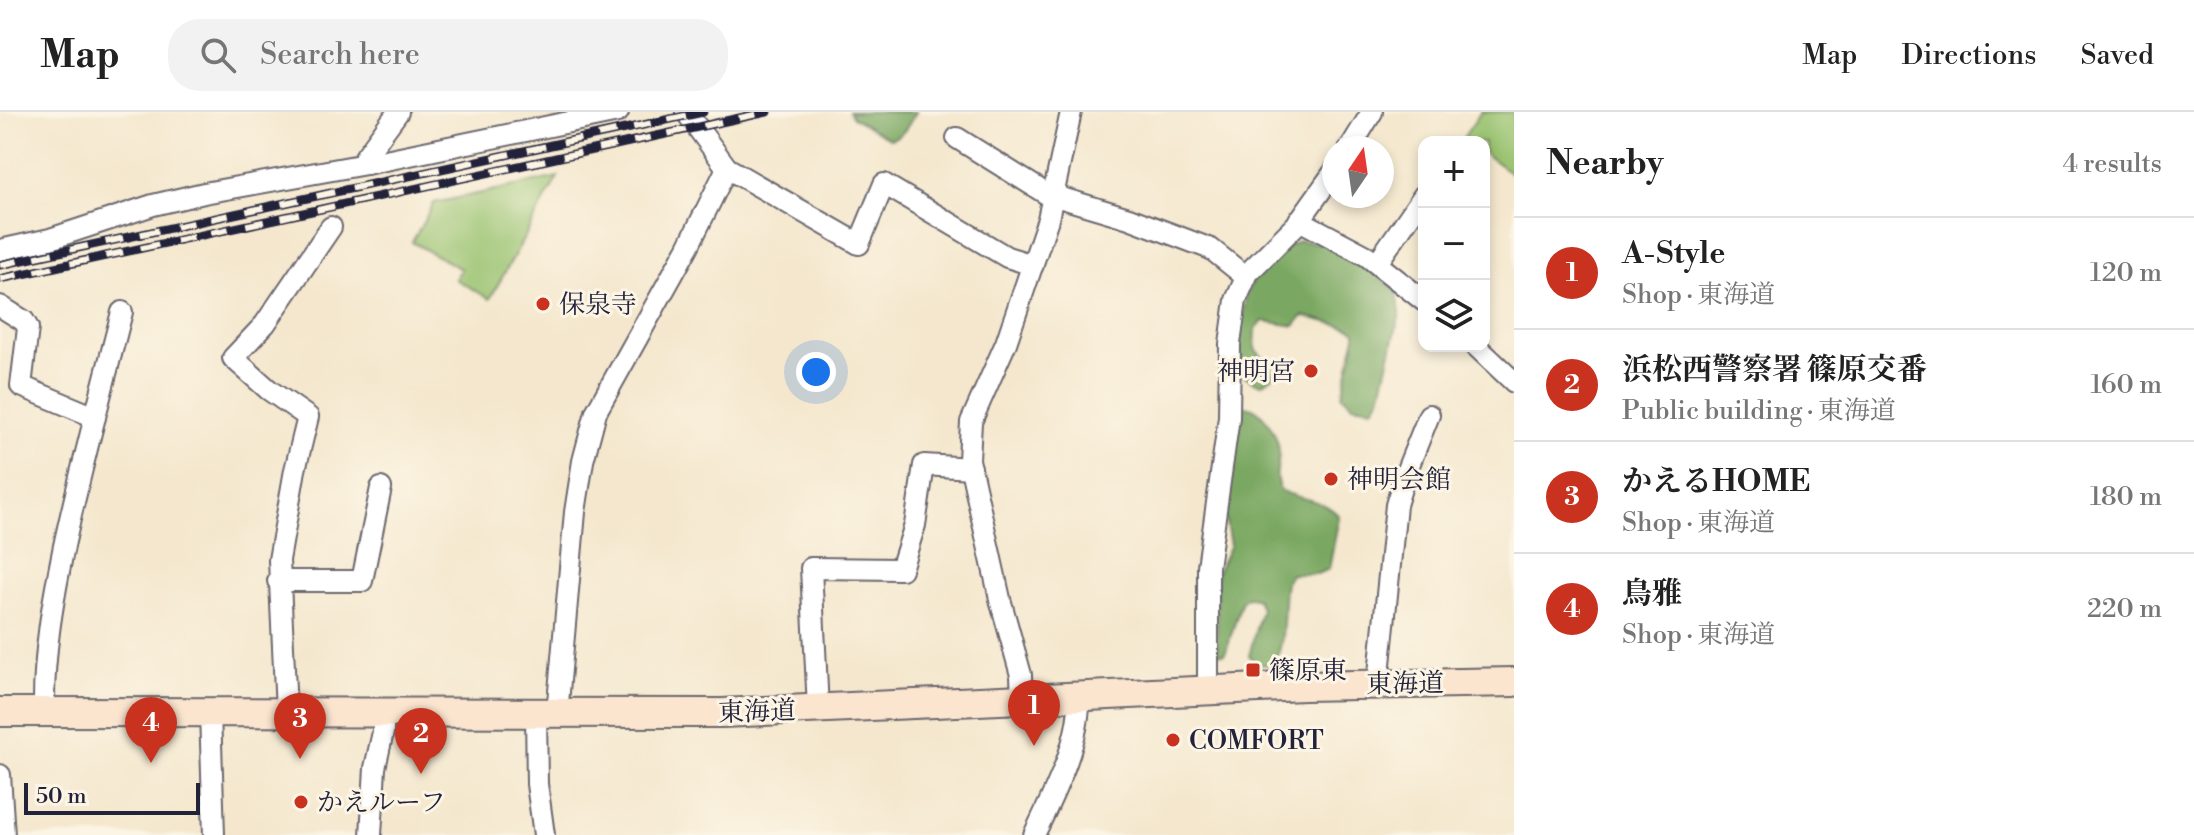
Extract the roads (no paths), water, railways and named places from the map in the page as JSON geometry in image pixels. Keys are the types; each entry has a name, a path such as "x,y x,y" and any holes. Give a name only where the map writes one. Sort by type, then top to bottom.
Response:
{"main road":[{"name":"東海道","path":"0,712 722,713 1208,690 1514,682"}],"street":[{"path":"366,164 365,157 398,112"},
{"path":"0,250 50,239 178,199 618,112"},
{"path":"686,112 727,168 859,244 884,184 1007,257 1033,265"},
{"path":"1022,699 1021,675 1000,599 971,468 968,441 971,422 1006,343 1033,265 1054,196 1071,112"},
{"path":"1357,136 1372,112"},
{"path":"957,138 1045,193 1129,218 1211,249 1246,277"},
{"path":"549,834 536,769 547,714 583,461 596,412 693,239 727,168"},
{"path":"1208,690 1208,567 1229,417 1236,300 1246,277 1299,220 1322,188"},
{"path":"1377,263 1418,204"},
{"path":"1299,220 1377,263 1418,296"},
{"path":"286,712 278,581 280,547 308,417 269,390 233,358 265,324 331,227"},
{"path":"0,306 24,321 28,328 21,386 95,417"},
{"path":"44,711 51,615 72,511 122,312"},
{"path":"1482,352 1514,382"},
{"path":"1378,684 1396,505 1429,415"},
{"path":"818,709 811,568 901,569 915,525 924,465 971,468"},
{"path":"278,581 362,581 381,488"},
{"path":"1034,835 1075,735 1079,696"},
{"path":"210,712 214,835"},
{"path":"371,835 375,768 383,732 383,713"},
{"path":"0,775 4,835"}],"railway":[{"path":"0,265 703,112"},
{"path":"0,279 767,112"}],"place":[{"name":"保泉寺","path":"543,304"},
{"name":"神明宮","path":"1311,371"},
{"name":"神明会館","path":"1331,479"},
{"name":"篠原東","path":"1253,670"},
{"name":"COMFORT","path":"1173,740"},
{"name":"A-Style","path":"1034,746"},
{"name":"かえるHOME","path":"300,759"},
{"name":"鳥雅","path":"151,763"},
{"name":"浜松西警察署 篠原交番","path":"421,774"},
{"name":"かえルーフ","path":"301,802"}]}
